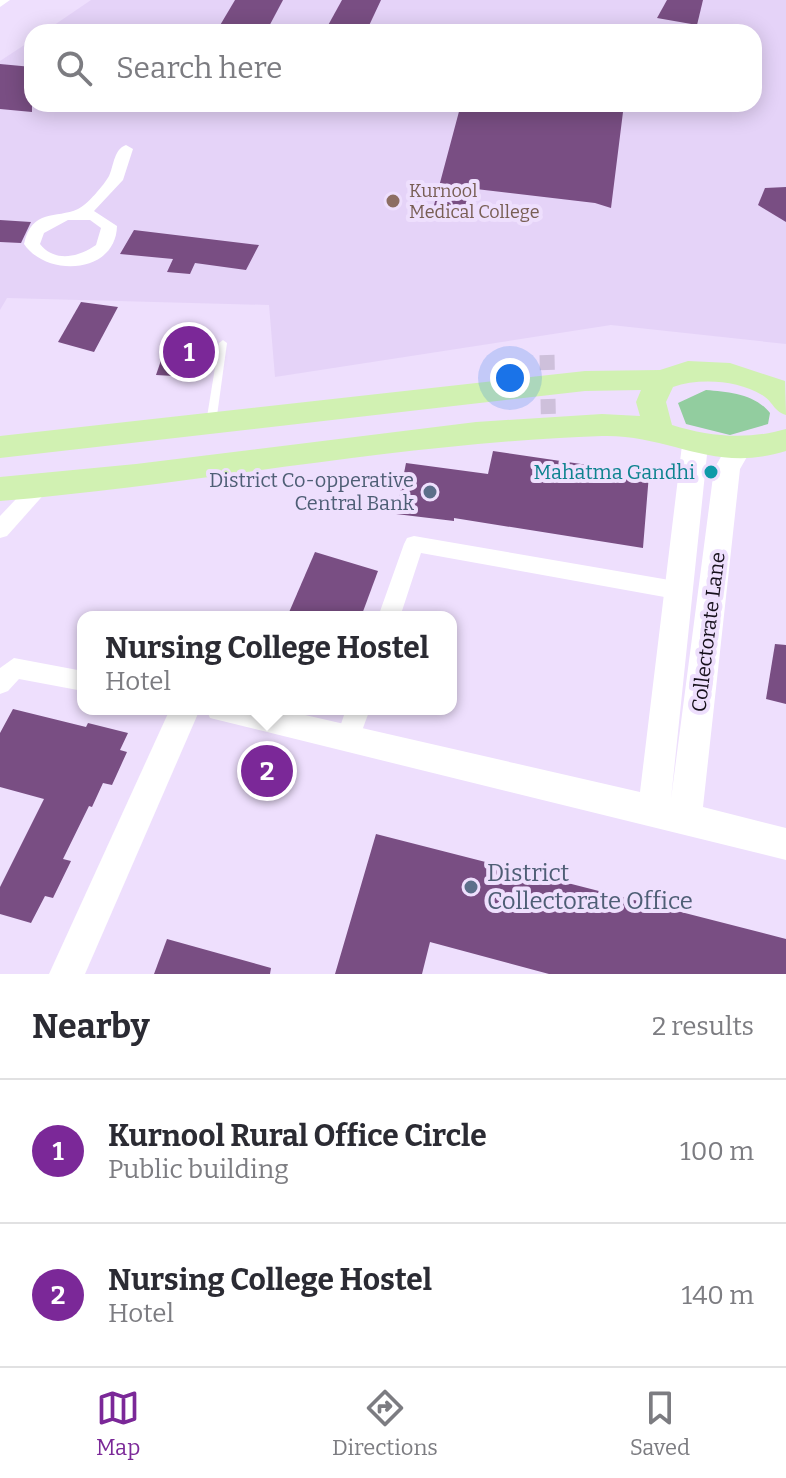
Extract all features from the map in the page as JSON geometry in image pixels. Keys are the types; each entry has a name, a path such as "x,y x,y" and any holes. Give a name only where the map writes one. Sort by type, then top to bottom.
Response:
{"main road":[{"path":"0,447 585,381 661,380 688,371 730,373 782,394"},
{"path":"659,432 651,402 661,380"},
{"path":"0,489 487,431 646,427 695,445 739,448 784,443"}],"street":[{"path":"82,214 115,180 126,149"},
{"name":"Collectorate Lane","path":"654,810 695,445"},
{"name":"Collectorate Lane","path":"686,819 727,469 739,448"},
{"path":"0,530 40,486"},
{"path":"391,611 414,544 713,598"},
{"path":"0,684 14,668 77,680"},
{"path":"67,974 182,715"},
{"path":"274,715 353,724 686,819 786,844"}],"lane":[{"path":"212,425 223,343"}],"shaded area":[{"name":"Kurnool Medical College","path":"91,0 786,0 786,344 611,325 275,377 269,305 7,298 0,310 0,61 24,45 24,112 762,112 762,24 56,24"}],"green space":[{"path":"706,390 732,393 757,402 770,413 768,424 730,435 686,424 678,403"}],"building":[{"path":"235,0 283,0 270,24 221,24"},
{"path":"342,0 381,0 370,24 329,24"},
{"path":"667,0 703,0 697,24 657,18"},
{"path":"0,64 24,66 24,111 0,109"},
{"path":"459,112 623,112 611,208 595,203 476,189 465,216 433,209"},
{"path":"786,187 786,222 758,205 765,188"},
{"path":"0,220 31,222 21,243 0,242"},
{"path":"134,230 259,245 246,270 195,263 190,274 167,272 173,259 120,254"},
{"path":"81,302 118,307 94,352 58,342"},
{"path":"168,340 204,343 192,377 156,375"},
{"path":"493,451 649,474 643,548 454,518 454,521 396,514 406,463 488,474"},
{"path":"315,552 378,571 363,611 290,611"},
{"path":"775,644 786,645 786,704 766,699"},
{"path":"13,709 86,727 88,723 128,733 120,750 127,752 112,785 103,783 92,807 89,806 63,859 71,861 53,898 45,896 31,923 0,914 0,887 44,799 0,787 0,733"},
{"name":"District Collectorate Office","path":"376,834 786,939 786,974 549,974 430,942 422,974 335,974"},
{"path":"167,939 271,968 270,974 154,974"}],"tunnel":[{"path":"547,355 549,443"}],"place":[{"name":"Kurnool Medical College","path":"393,201"},
{"name":"Kurnool Rural Office Circle","path":"189,352"},
{"name":"Mahatma Gandhi","path":"711,472"},
{"name":"District Co-opperative Central Bank","path":"430,492"},
{"name":"Nursing College Hostel","path":"267,771"},
{"name":"District Collectorate Office","path":"471,887"}]}
